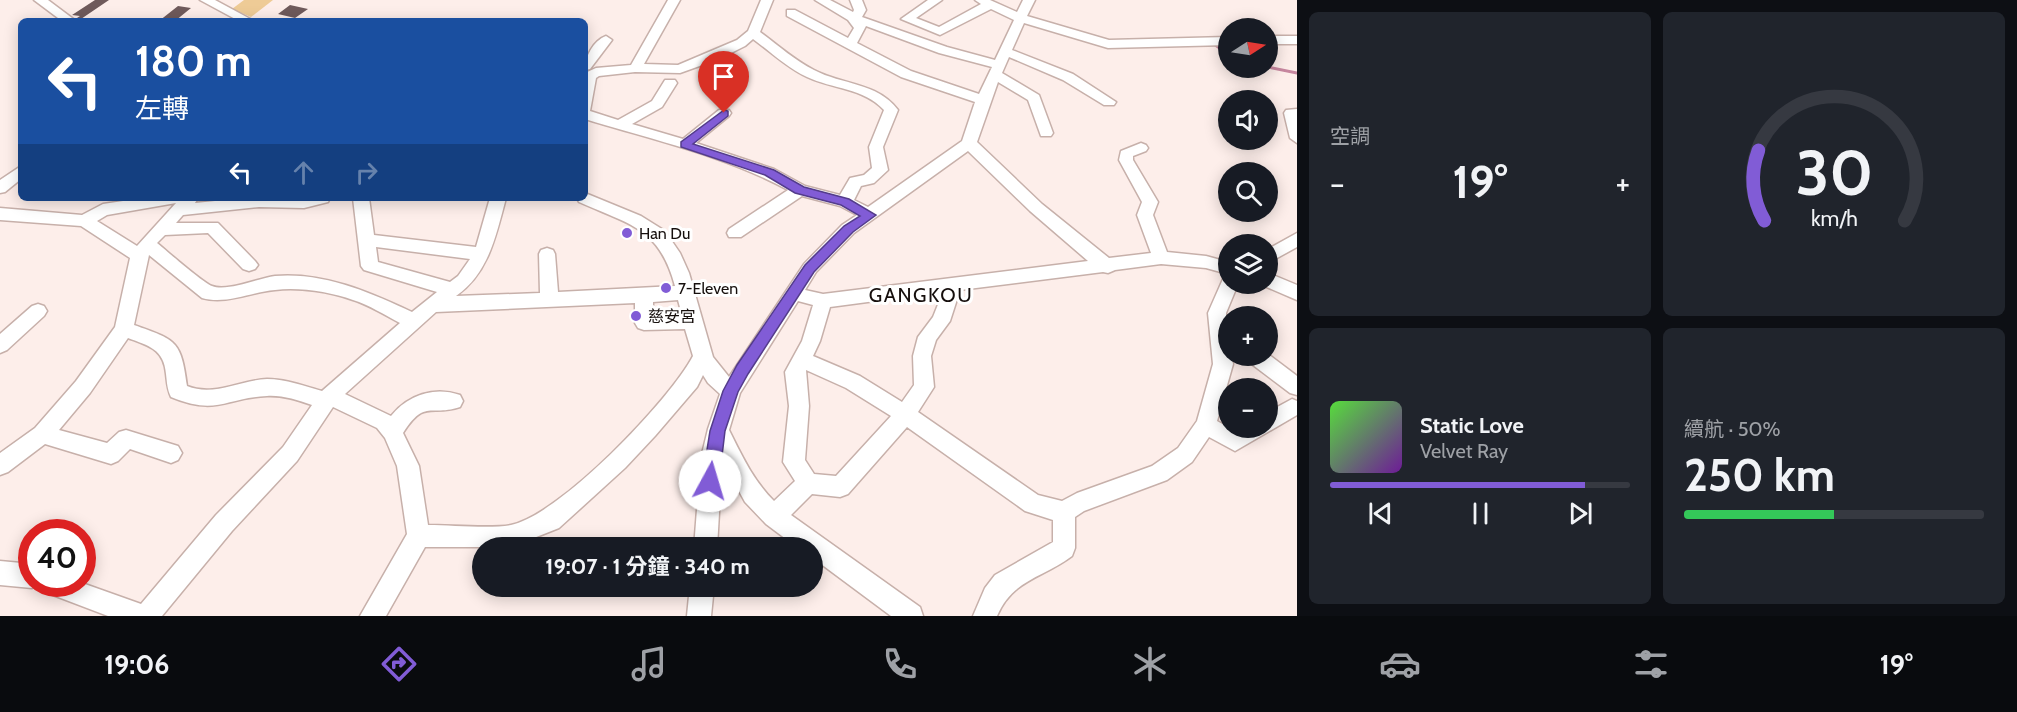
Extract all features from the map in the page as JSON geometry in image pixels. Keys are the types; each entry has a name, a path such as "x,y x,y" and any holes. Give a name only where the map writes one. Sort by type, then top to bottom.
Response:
{"street":[{"path":"40,0 66,18"},
{"path":"206,0 242,18"},
{"path":"635,68 674,0"},
{"path":"588,70 596,72 635,68 680,69 714,56 741,43 753,33 767,0"},
{"path":"820,0 854,18 943,50 1068,77 1109,102"},
{"path":"854,18 860,10 856,0"},
{"path":"936,0 907,19 940,31 986,2 1020,18 1108,44 1218,41"},
{"path":"706,537 712,458 731,391 810,268 848,229 969,143 983,100 1029,0"},
{"path":"226,18 232,13"},
{"path":"791,13 906,74 983,100"},
{"path":"849,44 854,40 860,27 853,21 854,18"},
{"path":"753,33 811,74 885,101 891,110 876,147 880,170 869,179 855,182 845,202"},
{"path":"588,68 606,40"},
{"path":"1278,40 1297,40"},
{"path":"1282,40 1297,53"},
{"path":"1001,64 1034,98 1046,133"},
{"path":"621,124 657,104 670,82"},
{"path":"685,145 724,113"},
{"path":"1297,113 1291,113 1297,138"},
{"path":"588,115 770,173 800,190 845,202 870,215"},
{"path":"969,143 1022,197 1063,233 1108,267"},
{"path":"1141,148 1126,154 1126,160 1150,202 1145,215 1161,258"},
{"path":"0,188 18,173"},
{"path":"735,233 800,190"},
{"path":"588,200 657,234 676,262 703,356 713,378 731,391"},
{"path":"85,221 102,210 181,202 304,203 311,201"},
{"path":"361,201 370,266 453,290"},
{"path":"146,616 224,523 290,454 328,398 432,305 464,281 482,254 497,201"},
{"path":"0,465 42,434 83,387 124,329 143,250 181,202"},
{"path":"0,214 85,221 143,250 208,293 228,293 274,283 298,282 358,294 415,322"},
{"path":"160,229 212,227 249,265"},
{"path":"1278,251 1297,239"},
{"path":"367,240 482,254"},
{"path":"547,254 549,298"},
{"path":"792,293 823,302 1108,267 1161,258 1218,265"},
{"path":"774,516 808,483 840,486 905,414 924,387 922,356 927,337 941,321 945,312 952,293 950,285"},
{"path":"1278,285 1297,294"},
{"path":"432,305 549,298 644,297 686,292"},
{"path":"644,297 644,323 693,322"},
{"path":"808,483 794,462 799,406 795,372 811,341 823,302"},
{"path":"0,345 38,311"},
{"path":"124,329 159,342 174,357 178,391 194,399 230,396 261,387 328,398 384,422 392,432 408,466 419,536 372,616"},
{"path":"419,536 511,536 551,520 618,461 648,430 690,381 703,356"},
{"path":"801,360 853,382 905,414 1033,504 1064,512 1077,503 1159,473 1185,455 1206,425 1222,366"},
{"path":"1269,366 1297,387"},
{"path":"392,432 405,412 426,399 453,401"},
{"path":"1278,416 1292,408"},
{"path":"1206,425 1218,432"},
{"path":"718,431 741,477 753,495 774,516 911,616"},
{"path":"42,434 111,454 126,439 171,453"},
{"path":"1228,438 1235,442 1242,438"},
{"path":"985,616 997,590 1009,578 1053,557 1064,548 1064,512"},
{"path":"0,573 18,575"},
{"path":"89,597 141,616"},
{"path":"699,616 701,597"}],"shaded area":[{"path":"244,0 273,0 251,17 232,9"}],"building":[{"path":"95,0 109,0 82,18 72,15"},
{"path":"290,5 308,9 295,18 278,14"},
{"path":"178,6 191,8 179,18 163,18"}],"waterway":[{"path":"1214,44 1218,47"},
{"path":"1278,69 1297,73"}],"place":[{"name":"Han Du","path":"627,233"},
{"name":"7-Eleven","path":"666,288"},
{"name":"慈安宮","path":"636,316"}],"district":[{"name":"GANGKOU","path":"921,295"}],"route":[{"path":"710,481 718,431 731,391 742,370 810,268 848,229 870,215 845,202 800,190 770,173 685,145 724,113"}]}
